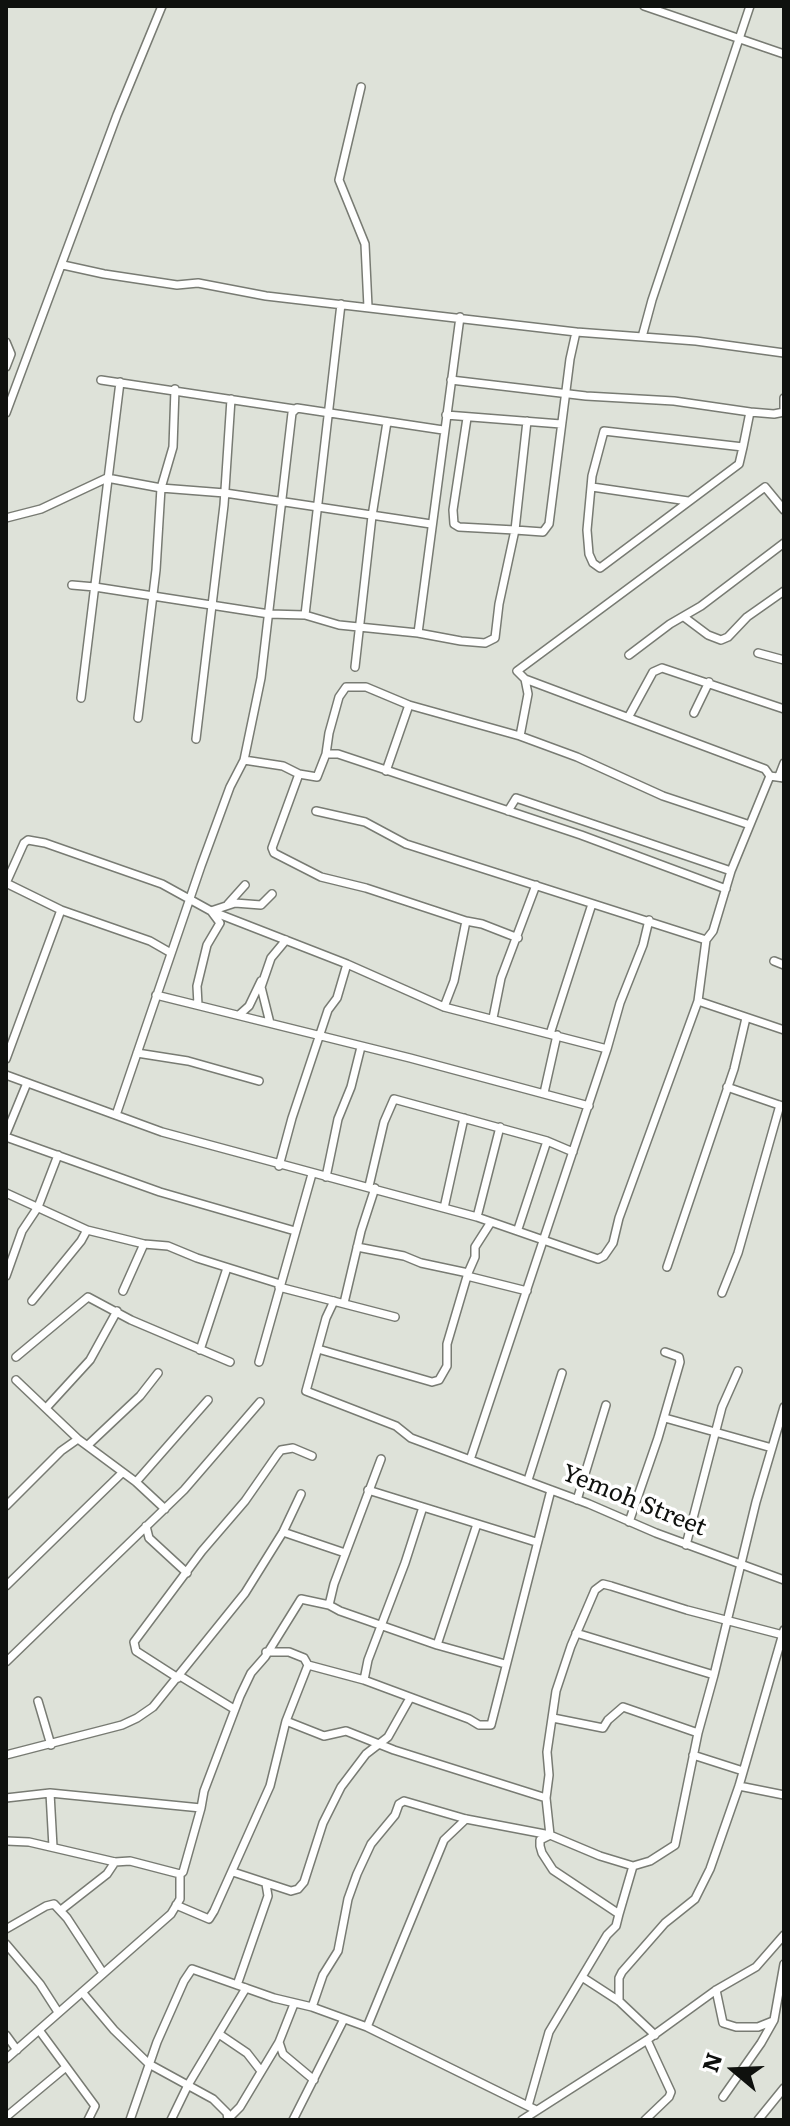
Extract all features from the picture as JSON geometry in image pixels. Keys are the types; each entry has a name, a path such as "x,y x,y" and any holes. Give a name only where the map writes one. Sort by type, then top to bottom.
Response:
{"street":[{"path":"6,413 117,115 162,6"},
{"path":"644,6 784,54"},
{"path":"642,337 750,6"},
{"path":"361,87 339,180 365,244 368,307"},
{"path":"63,265 172,285 198,283 266,296 784,353"},
{"path":"305,615 341,304"},
{"path":"418,633 460,317"},
{"path":"467,418 453,510 454,524 459,527 543,532 549,524 576,332"},
{"path":"6,342 11,354 6,367"},
{"path":"101,380 443,430"},
{"path":"451,380 674,401 774,414 784,412 784,398"},
{"path":"81,698 120,382"},
{"path":"138,718 153,596 161,488 173,447 175,389"},
{"path":"196,739 225,493 231,399"},
{"path":"116,1115 189,899 230,787 244,760 261,678 294,409"},
{"path":"743,447 604,431 592,487 587,539 593,563 600,568 739,464 743,447 750,412"},
{"path":"446,415 561,424"},
{"path":"72,585 269,614 305,615 359,628 485,643 495,638 515,530 527,421"},
{"path":"355,667 372,516 387,422"},
{"path":"6,518 41,509 107,478 431,524"},
{"path":"592,487 688,501"},
{"path":"778,777 765,769 518,675 519,668 765,487 784,510"},
{"path":"629,655 784,543"},
{"path":"684,617 708,635 721,640 784,591"},
{"path":"758,653 784,660"},
{"path":"629,716 657,669 709,682 784,709"},
{"path":"520,736 528,694 525,679"},
{"path":"694,713 709,682"},
{"path":"244,760 283,766 299,774 317,777 326,754 335,708 346,687 366,687 409,705 520,736 577,757 663,796 750,825"},
{"path":"386,771 409,705"},
{"path":"326,754 338,754 508,811 726,889"},
{"path":"6,1075 152,1129 279,1166 372,1187 477,1217 598,1259 608,1252 698,1001 706,940 713,931 731,871 750,825 784,763"},
{"path":"299,774 272,848 274,853 321,877 366,888 518,938"},
{"path":"508,811 516,798 731,871"},
{"path":"316,811 365,822 406,844 706,940"},
{"path":"171,953 150,941 61,910 6,883 24,843 33,840 162,884 211,911 347,964 444,1007 607,1049"},
{"path":"211,911 232,902 245,885"},
{"path":"493,1018 501,978 536,885"},
{"path":"227,905 261,905 272,894"},
{"path":"544,1093 554,1035 592,904"},
{"path":"6,1059 61,910"},
{"path":"198,1005 197,986 207,945 220,923 211,911"},
{"path":"470,1460 649,920"},
{"path":"444,1007 454,981 466,921"},
{"path":"270,1023 261,992 263,979 271,958 286,940"},
{"path":"774,961 784,965"},
{"path":"279,1166 328,1010 337,998 347,964"},
{"path":"239,1015 249,1006 257,985 263,979"},
{"path":"156,995 589,1106"},
{"path":"698,1001 784,1030"},
{"path":"667,1267 737,1058 746,1018"},
{"path":"326,1177 338,1119 351,1087 361,1047"},
{"path":"137,1053 188,1061 259,1081"},
{"path":"27,1083 6,1136 160,1192 295,1231"},
{"path":"722,1293 738,1253 782,1106 727,1087"},
{"path":"344,1303 384,1122 394,1099 500,1127 573,1152"},
{"path":"444,1208 464,1118"},
{"path":"477,1217 500,1127"},
{"path":"518,1229 547,1141"},
{"path":"6,1276 22,1231 38,1207 58,1155"},
{"path":"259,1362 312,1174"},
{"path":"6,1193 87,1230 144,1244 168,1246 279,1286 395,1317"},
{"path":"334,1301 318,1349 436,1382 447,1366 447,1344 477,1242 491,1222"},
{"path":"32,1301 87,1230"},
{"path":"123,1291 144,1244"},
{"path":"357,1247 404,1256 527,1291"},
{"path":"200,1350 227,1268"},
{"path":"16,1357 85,1298 93,1298 131,1320 230,1362"},
{"path":"47,1407 90,1360 117,1311"},
{"name":"Yemoh Street","path":"318,1349 306,1391 396,1426 411,1438 784,1580"},
{"path":"629,1522 665,1418 680,1362 679,1357 665,1352"},
{"path":"686,1545 722,1407 738,1371"},
{"path":"88,1445 140,1396 158,1373"},
{"path":"528,1480 562,1373"},
{"path":"16,1380 78,1439 136,1482 165,1509"},
{"path":"136,1482 208,1400"},
{"path":"6,1662 165,1509 260,1402"},
{"path":"577,1500 606,1405"},
{"path":"312,2007 323,1975 338,1951 351,1886 371,1844 395,1815 399,1804 412,1801 466,1819 550,1835 633,1866 650,1861 675,1845 698,1733 740,1564 784,1407"},
{"path":"665,1418 772,1448"},
{"path":"6,1506 61,1451 78,1439"},
{"path":"234,1709 136,1651 134,1642 281,1450 293,1448 312,1456"},
{"path":"329,1605 381,1459"},
{"path":"6,1586 122,1473"},
{"path":"368,1490 536,1542"},
{"path":"266,1652 289,1652 304,1658 308,1665 364,1680 488,1726 494,1721 505,1664 551,1490"},
{"path":"6,1755 51,1745 137,1718 153,1707 245,1593 283,1532 301,1494"},
{"path":"364,1680 423,1507"},
{"path":"437,1645 477,1524"},
{"path":"146,1526 149,1538 187,1573"},
{"path":"283,1532 345,1553"},
{"path":"550,1835 546,1798 549,1775 547,1752 560,1678 595,1590 603,1584 728,1621 783,1633 739,1786 715,1856 695,1899 665,1923 622,1972 619,2001"},
{"path":"6,2059 156,1929 176,1905 181,1890 180,1874 204,1791 234,1709 251,1673 301,1599 329,1605 437,1645 505,1664"},
{"path":"576,1633 714,1675"},
{"path":"176,1905 209,1919 270,1786 286,1721 308,1665"},
{"path":"233,1872 291,1891 298,1889 304,1882 323,1823 341,1787 376,1744 388,1737 410,1698"},
{"path":"38,1701 51,1745"},
{"path":"553,1718 603,1728 623,1707 698,1733"},
{"path":"286,1721 324,1736 346,1731 376,1744 546,1798"},
{"path":"693,1755 743,1771"},
{"path":"739,1786 784,1795"},
{"path":"6,1798 50,1793 201,1808"},
{"path":"50,1793 53,1847"},
{"path":"367,2027 444,1840 466,1819"},
{"path":"550,1835 540,1840 540,1846 553,1870 619,1914"},
{"path":"6,1841 53,1847 115,1862 130,1861 180,1874"},
{"path":"61,1910 107,1874 115,1862"},
{"path":"528,2106 549,2032 607,1935 616,1926 633,1866"},
{"path":"237,1985 268,1896 266,1884"},
{"path":"6,1929 54,1904 103,1973"},
{"path":"522,2120 651,2038 716,1990 756,1967 784,1935"},
{"path":"6,1944 40,1984 58,2012"},
{"path":"723,2097 774,2020 784,1964"},
{"path":"130,2120 149,2064 192,1969 367,2027 536,2110"},
{"path":"582,1977 619,2001 651,2038 671,2092 645,2120"},
{"path":"171,2120 188,2085 246,1988"},
{"path":"716,1990 723,2023 736,2027 758,2027 774,2020"},
{"path":"82,1992 114,2030 149,2064 213,2099 230,2119 279,2042 294,2004"},
{"path":"293,2120 344,2019"},
{"path":"39,2030 95,2106 88,2120"},
{"path":"219,2034 247,2053 261,2071"},
{"path":"6,2035 17,2050"},
{"path":"279,2042 283,2054 314,2080"},
{"path":"6,2117 66,2067"},
{"path":"758,2120 784,2088"}]}
